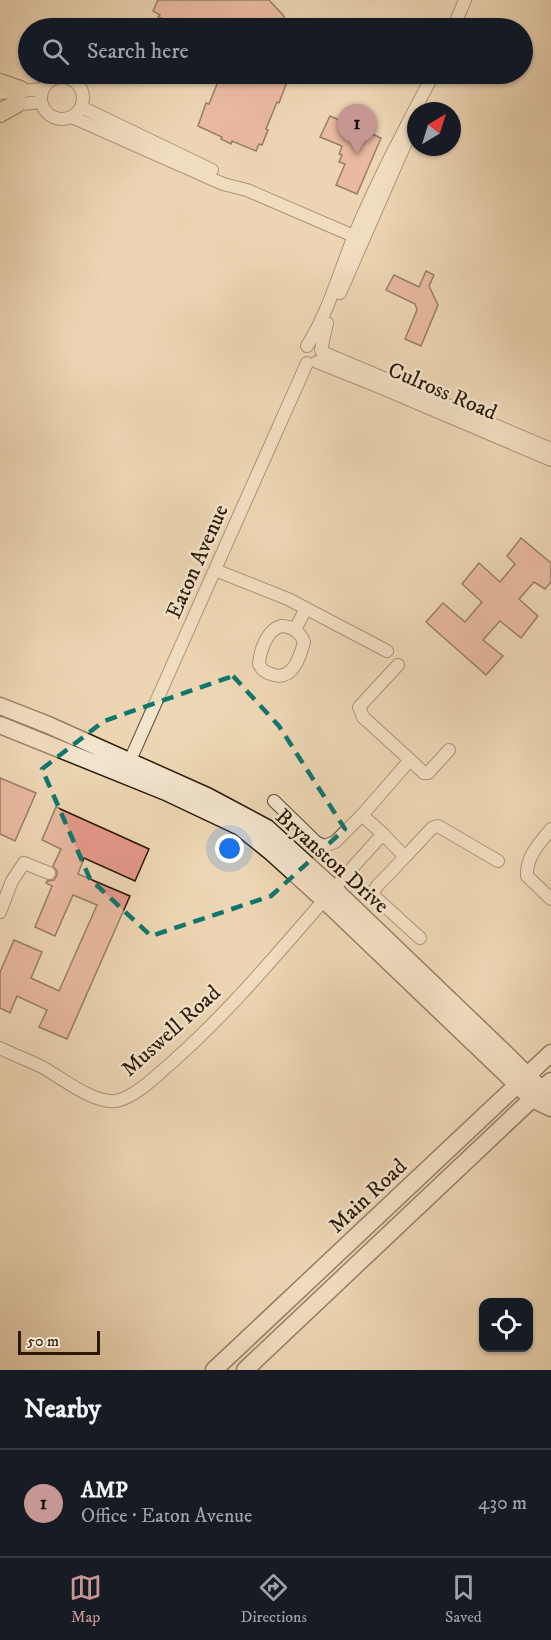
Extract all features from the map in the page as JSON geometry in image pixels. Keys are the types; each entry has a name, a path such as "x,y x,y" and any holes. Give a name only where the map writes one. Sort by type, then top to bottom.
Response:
{"main road":[{"path":"0,83 12,100 0,114"},
{"name":"Bryanston Drive","path":"0,706 46,724 126,768"},
{"name":"Bryanston Drive","path":"0,725 207,796 258,822 278,837 329,895 494,1063 541,1090 550,1107"},
{"name":"Bryanston Drive","path":"329,895 522,1080"},
{"name":"Main Road","path":"214,1370 551,1053"},
{"path":"494,1063 498,1088 494,1106"},
{"name":"Main Road","path":"245,1370 541,1090"}],"street":[{"path":"457,18 465,0"},
{"path":"12,100 43,89 47,84"},
{"path":"43,89 41,102 44,109 50,115 64,119 76,112 83,95 78,84"},
{"name":"Eaton Avenue","path":"126,768 215,570 317,357 325,328 393,150 428,84"},
{"name":"Eaton Avenue","path":"422,102 429,84"},
{"path":"0,93 12,100 41,102"},
{"path":"76,112 227,177 247,190 359,238"},
{"name":"Eaton Avenue","path":"317,357 303,357 302,353 319,326 407,137"},
{"name":"Culross Road","path":"317,357 551,449"},
{"name":"Culross Road","path":"317,357 378,386 551,460"},
{"path":"215,570 288,599 387,651"},
{"path":"295,630 306,608"},
{"path":"398,665 362,702 359,710 363,717 424,773 428,773 449,750"},
{"path":"274,801 316,842 324,846 335,842 362,815 410,760"},
{"path":"362,815 405,857"},
{"path":"420,938 376,898 373,892 432,828 437,826 498,861"},
{"path":"551,829 532,852 526,869 527,876 551,899"},
{"name":"Muswell Road","path":"0,1048 42,1066 101,1099 116,1101 123,1098 152,1079 222,1014 383,834"},
{"path":"0,912 12,881 24,863 49,873"}],"highlighted area":[{"path":"233,676 279,726 345,829 271,896 151,936 90,879 42,769 104,721"}],"building":[{"path":"158,0 269,0 284,18 161,18 153,11"},
{"path":"217,84 286,84 266,129 268,130 262,145 259,144 256,151 232,141 231,144 221,139 222,137 198,126 206,103 209,104"},
{"path":"330,116 381,138 357,194 336,185 345,164 339,162 342,146 320,137"},
{"path":"426,271 434,275 429,286 438,305 421,346 405,339 417,310 415,304 386,290 394,275 419,287"},
{"path":"521,538 551,563 551,582 545,589 534,582 519,599 538,616 521,638 500,621 483,640 503,656 486,675 426,622 443,603 465,622 482,602 462,584 479,563 500,582 515,564 507,556"},
{"path":"0,778 36,793 15,841 0,834"},
{"path":"56,807 149,849 135,881 84,858 78,874 130,896 67,1039 39,1027 47,1010 17,996 10,1013 0,1008 0,972 14,940 42,952 31,978 59,991 97,905 73,895 55,936 35,927 52,886 46,883 54,880 57,875 53,866 61,849 42,840"}],"place":[{"name":"AMP","path":"357,154"}]}
